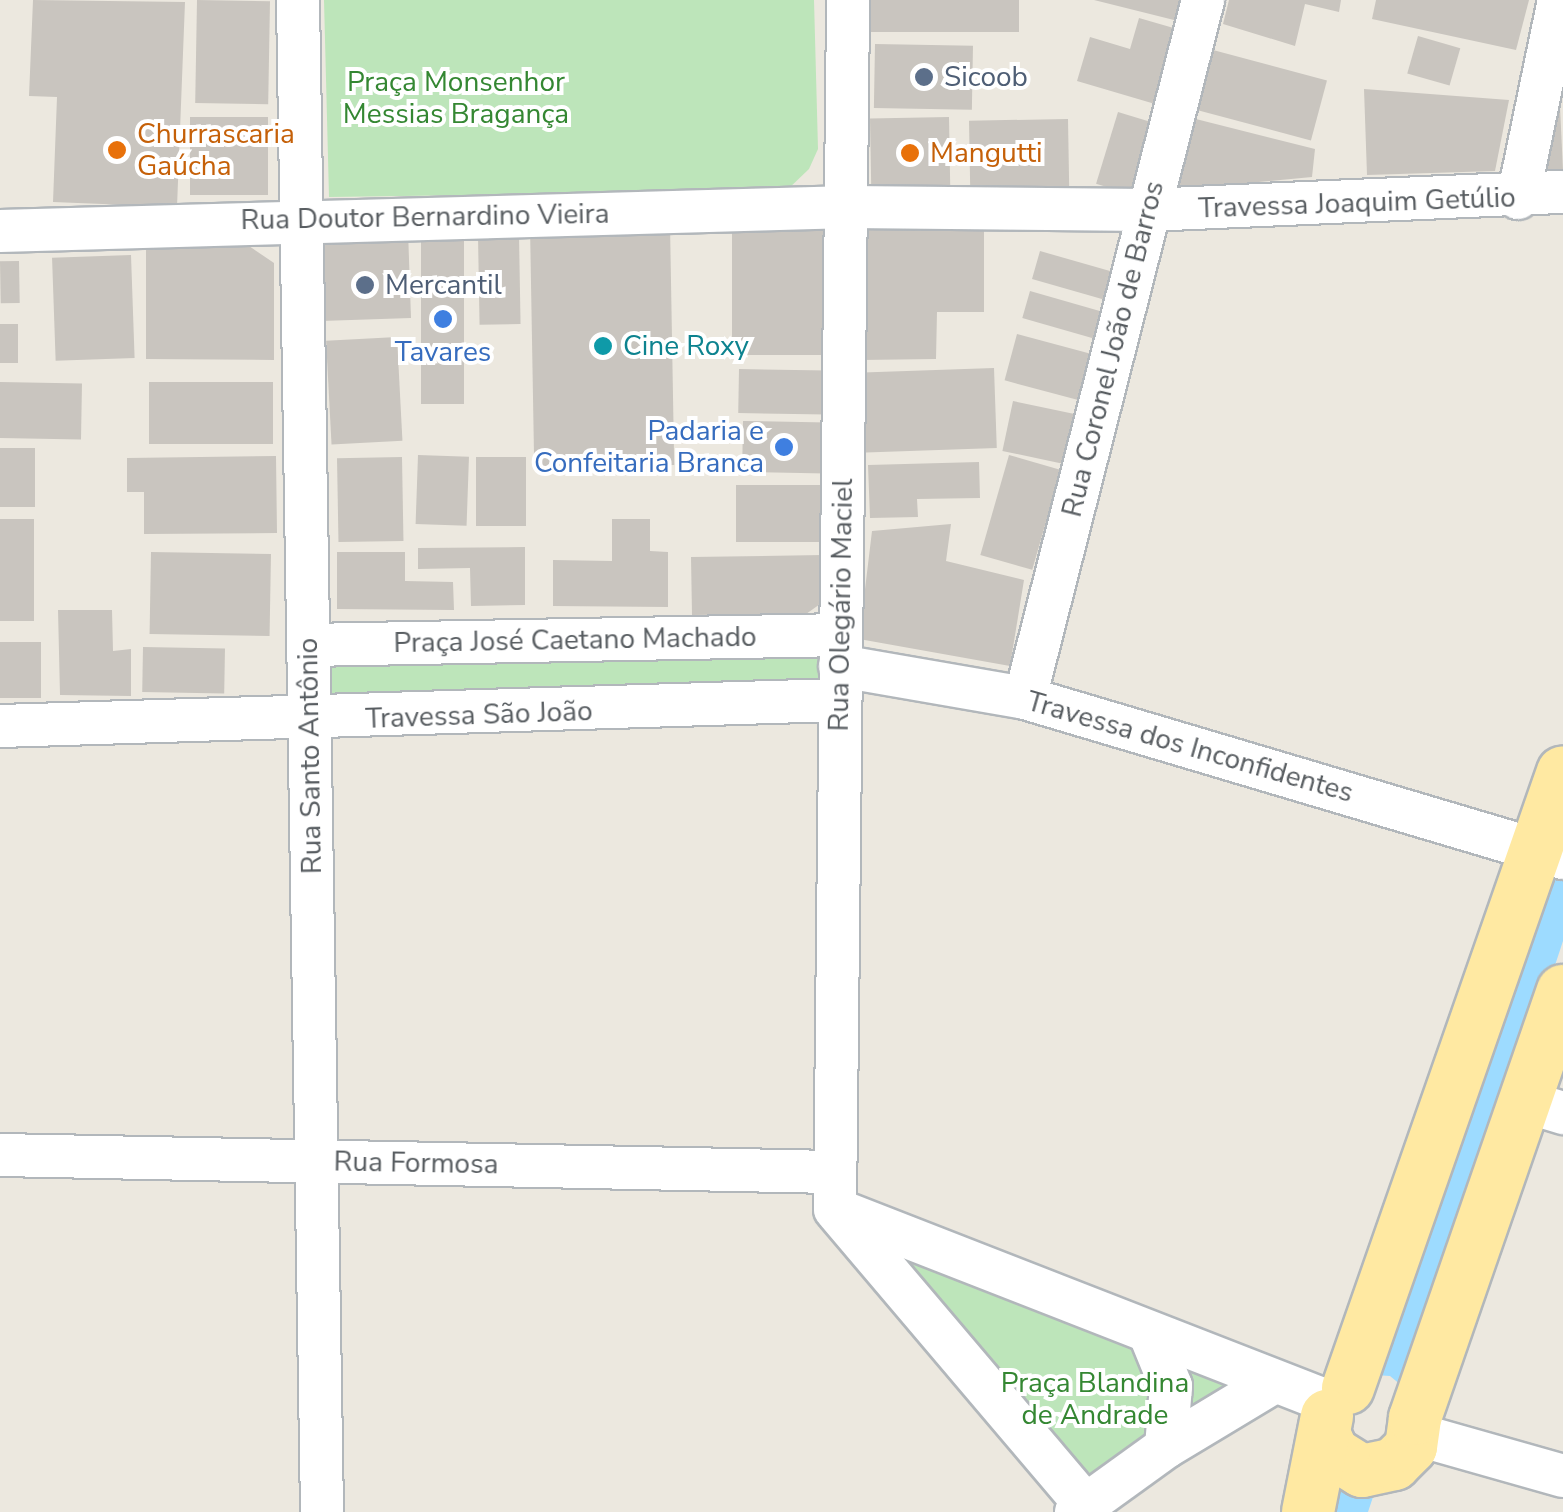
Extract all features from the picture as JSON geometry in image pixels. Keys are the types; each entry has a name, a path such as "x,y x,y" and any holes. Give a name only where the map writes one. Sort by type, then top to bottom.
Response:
{"main road":[{"path":"1308,1512 1335,1410 1550,852 1563,772"},
{"path":"1335,1410 1333,1453 1362,1471 1400,1457 1545,1108 1563,991"},
{"path":"1335,1410 1381,1383 1408,1402 1400,1457"}],"street":[{"name":"Rua Santo Antônio","path":"298,0 322,1512"},
{"name":"Rua Olegário Maciel","path":"833,1191 850,208 848,0"},
{"name":"Rua Coronel João de Barros","path":"1025,698 1202,0"},
{"path":"1518,198 1559,0"},
{"name":"Travessa Joaquim Getúlio","path":"850,208 1147,210 1518,198 1563,192"},
{"name":"Rua Doutor Bernardino Vieira","path":"0,231 301,218 850,208"},
{"name":"Praça José Caetano Machado","path":"308,645 840,667"},
{"name":"Travessa dos Inconfidentes","path":"840,667 1025,698 1550,852"},
{"name":"Travessa São João","path":"0,726 309,722 840,667"},
{"name":"Rua Formosa","path":"0,1155 315,1161 833,1191"},
{"path":"833,1191 1151,1337 1274,1382 1335,1410"},
{"path":"833,1191 1081,1508 1166,1447 1274,1382"},
{"path":"1151,1337 1172,1386 1166,1447"},
{"path":"1400,1457 1563,1476"}],"green space":[{"name":"Praça Monsenhor Messias Bragança","path":"324,0 814,0 818,149 809,169 786,191 329,197"},
{"path":"828,644 830,693 326,711 324,662"},
{"name":"Praça Blandina de Andrade","path":"853,1223 1145,1345 1159,1444 1087,1496"},
{"path":"1176,1363 1257,1384 1179,1429"}],"water":[{"path":"1540,860 1563,870 1563,941 1413,1395 1390,1376 1360,1374"},
{"path":"1329,1462 1378,1482 1368,1512 1314,1512"}],"building":[{"name":"Churrascaria Gaúcha","path":"33,0 185,2 177,207 53,202 57,97 29,96"},
{"path":"197,0 270,1 268,104 195,103"},
{"path":"871,0 1019,0 1019,32 871,32"},
{"path":"1094,0 1183,0 1178,21"},
{"path":"1229,0 1341,0 1339,12 1305,4 1295,46 1223,24"},
{"path":"1376,0 1529,0 1516,50 1372,19"},
{"path":"1139,18 1177,29 1155,104 1077,81 1090,37 1130,49"},
{"path":"1418,36 1460,48 1450,86 1407,73"},
{"name":"Sicoob","path":"875,44 973,46 972,110 874,108"},
{"path":"1213,50 1327,81 1311,140 1197,110"},
{"path":"1559,85 1563,171 1548,178 1542,161"},
{"path":"1364,89 1509,100 1495,171 1367,175"},
{"path":"1118,112 1153,123 1131,195 1096,184"},
{"path":"190,117 268,117 268,195 190,195"},
{"name":"Mangutti","path":"949,117 950,188 871,189 870,118"},
{"path":"1188,117 1315,149 1312,177 1183,189 1171,171"},
{"path":"1068,119 1069,186 970,188 969,121"},
{"path":"876,220 984,220 984,312 937,312 936,359 861,360 859,235"},
{"name":"Cine Roxy","path":"670,224 674,465 534,467 530,226"},
{"name":"Mercantil","path":"408,230 411,318 321,321 319,252 333,232"},
{"path":"732,231 827,231 827,355 732,355"},
{"name":"Tavares","path":"421,234 464,234 464,404 421,404"},
{"path":"519,235 521,324 480,325 478,236"},
{"path":"146,243 246,244 274,263 274,360 146,359"},
{"path":"1040,251 1117,273 1109,301 1032,279"},
{"path":"131,255 135,358 56,361 52,258"},
{"path":"0,261 19,261 20,303 1,303"},
{"path":"1030,291 1105,312 1097,339 1022,318"},
{"path":"0,324 18,324 18,363 0,363"},
{"path":"1017,334 1096,355 1084,402 1005,380"},
{"path":"397,337 402,441 332,445 326,341"},
{"path":"994,368 997,448 866,453 863,373"},
{"path":"739,369 827,371 826,415 738,413"},
{"path":"0,382 82,383 81,439 0,438"},
{"path":"149,382 273,382 273,444 149,444"},
{"path":"1013,401 1080,415 1070,465 1002,451"},
{"name":"Padaria e Confeitaria Branca","path":"743,421 827,422 826,473 742,472"},
{"path":"0,448 35,448 35,507 0,507"},
{"path":"418,455 469,457 467,526 416,524"},
{"path":"1009,455 1061,470 1032,570 980,555"},
{"path":"276,456 277,533 144,534 144,492 127,492 127,458"},
{"path":"402,457 403,541 338,542 337,458"},
{"path":"476,457 526,457 526,526 476,526"},
{"path":"979,462 980,498 917,499 918,517 870,518 868,465"},
{"path":"736,485 824,485 824,542 736,542"},
{"path":"0,519 34,519 34,621 0,621"},
{"path":"612,519 650,519 650,551 668,552 668,607 553,606 553,560 612,561"},
{"path":"951,524 946,561 1024,580 1010,666 859,639 872,531"},
{"path":"525,547 525,605 471,606 470,568 418,569 418,548"},
{"path":"151,552 271,554 270,636 150,634"},
{"path":"337,552 405,552 405,581 453,582 454,610 337,609"},
{"path":"823,555 823,602 806,614 692,615 691,557"},
{"path":"58,610 112,610 113,651 131,649 131,696 60,695"},
{"path":"0,642 41,642 41,698 0,698"},
{"path":"143,647 225,648 224,693 142,692"}],"place":[{"name":"Sicoob","path":"924,77"},
{"name":"Churrascaria Gaúcha","path":"117,150"},
{"name":"Mangutti","path":"910,153"},
{"name":"Mercantil","path":"365,285"},
{"name":"Tavares","path":"443,319"},
{"name":"Cine Roxy","path":"603,346"},
{"name":"Padaria e Confeitaria Branca","path":"784,447"}]}
